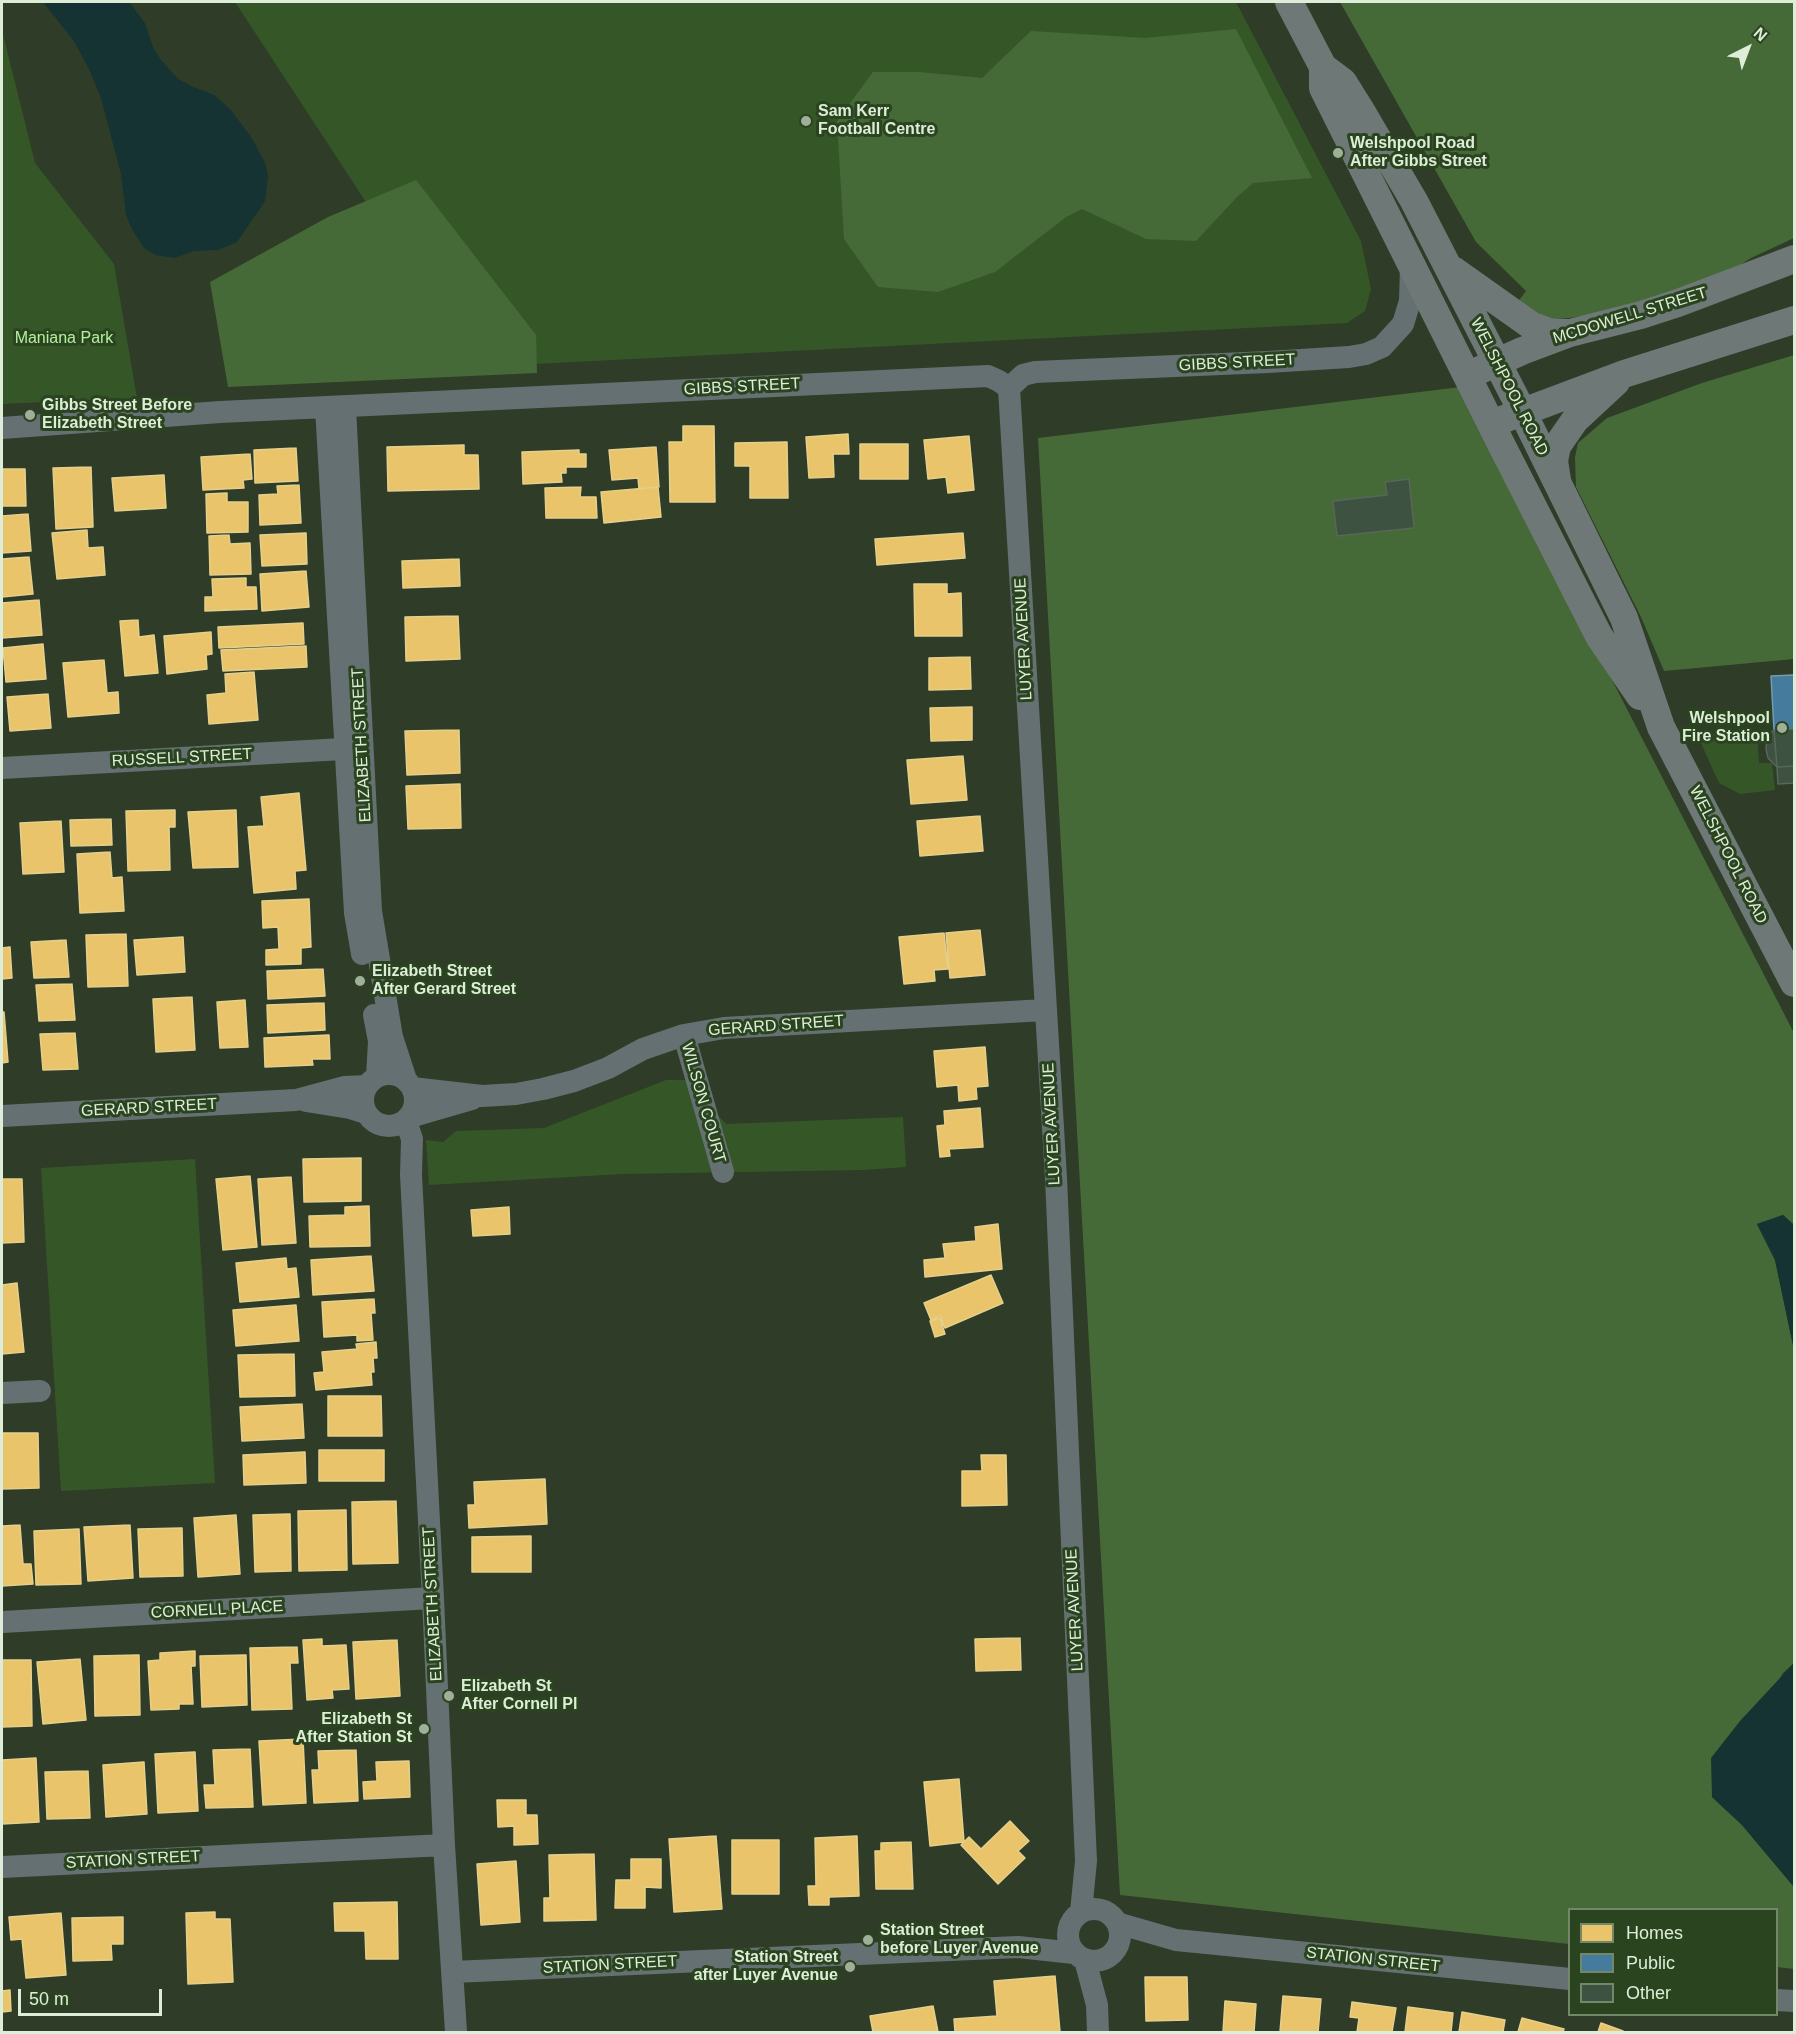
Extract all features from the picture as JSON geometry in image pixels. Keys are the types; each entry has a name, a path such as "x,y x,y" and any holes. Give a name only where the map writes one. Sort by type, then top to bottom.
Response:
{"main road":[{"name":"WELSHPOOL ROAD","path":"1289,2 1323,67 1343,82 1358,106 1447,265 1557,480 1624,618 1662,727"},
{"name":"WELSHPOOL ROAD","path":"1323,67 1323,88 1599,636 1662,727 1794,983"},
{"name":"MCDOWELL STREET","path":"1467,376 1522,351 1570,333 1678,303 1794,260"},
{"path":"1447,265 1532,326 1549,332 1570,333"},
{"path":"1491,424 1624,374 1794,320"},
{"path":"1557,480 1554,461 1557,446 1575,420 1624,374"}],"street":[{"name":"GIBBS STREET","path":"2,428 220,412 988,376 1009,388 1023,375 1035,372 1349,357 1366,354 1382,347 1403,324 1410,301 1411,266"},
{"name":"LUYER AVENUE","path":"1009,388 1056,1190 1086,1861 1075,1919"},
{"name":"ELIZABETH STREET","path":"336,407 354,748 355,913 379,1041 372,1082"},
{"name":"ELIZABETH STREET","path":"354,748 371,910 393,1037 409,1084"},
{"name":"RUSSELL STREET","path":"2,768 354,748"},
{"name":"GERARD STREET","path":"409,1084 482,1096 516,1094 574,1081 608,1068 643,1049 684,1035 724,1028 1045,1010"},
{"name":"WILSON COURT","path":"684,1035 723,1172"},
{"path":"392,1074 409,1084 416,1102 402,1122 376,1124 366,1113 363,1100 372,1082 392,1074"},
{"name":"GERARD STREET","path":"296,1100 372,1082"},
{"name":"GERARD STREET","path":"402,1122 482,1096"},
{"name":"GERARD STREET","path":"2,1116 296,1100 350,1108 366,1113"},
{"name":"ELIZABETH STREET","path":"402,1122 412,1139 411,1175 434,1598 444,1845 456,2032"},
{"path":"2,1393 40,1391"},
{"name":"CORNELL PLACE","path":"2,1622 434,1598"},
{"name":"STATION STREET","path":"2,1867 444,1845"},
{"name":"LUYER AVENUE","path":"1086,1861 1111,1917"},
{"path":"1096,1955 1068,1940 1075,1919 1093,1909 1111,1917 1120,1931 1096,1955 1098,2032"},
{"name":"STATION STREET","path":"1111,1917 1176,1940 1568,1979"},
{"name":"STATION STREET","path":"1018,1947 1075,1919"},
{"name":"STATION STREET","path":"453,1972 1018,1947 1096,1955 1176,1940"},
{"path":"1778,2000 1794,2001"}],"green space":[{"name":"Sam Kerr Football Centre","path":"235,2 1236,2 1361,241 1371,289 1365,311 1347,323 474,367"},
{"path":"1340,2 1794,2 1794,238 1751,258 1723,276 1610,313 1568,318 1543,318 1517,303 1526,291 1476,242"},
{"path":"1236,29 1312,178 1253,183 1196,241 1146,239 1082,209 1066,217 995,272 938,292 878,287 844,239 837,121 873,72 919,72 982,78 1031,31 1145,38"},
{"name":"Maniana Park","path":"2,30 35,163 114,264 137,398 2,404"},
{"path":"416,180 536,335 537,373 228,387 210,282 328,217"},
{"path":"1794,355 1794,659 1664,671 1641,617 1576,487 1575,457 1578,443 1607,418 1702,383"},
{"path":"1461,387 1794,1033 1794,1225 1783,1215 1757,1224 1775,1260 1794,1350 1794,1663 1783,1673 1712,1797 1742,1825 1794,1887 1794,1969 1778,1967 1778,1908 1568,1908 1568,1944 1120,1895 1038,438"},
{"path":"1705,734 1757,734 1759,763 1772,763 1775,790 1740,794 1719,783 1699,739"},
{"path":"666,1080 685,1080 726,1124 903,1117 906,1167 863,1170 623,1174 429,1185 426,1140 443,1142 456,1131 544,1128"},
{"path":"195,1159 215,1483 61,1491 41,1168"}],"water":[{"path":"43,2 129,2 145,23 153,47 160,59 178,79 214,95 230,109 251,137 265,163 268,176 265,201 237,242 218,250 193,251 175,258 156,255 144,248 126,215 121,174 101,98 74,41"},
{"path":"1783,1215 1794,1225 1794,1350 1775,1260 1757,1224"},
{"path":"1794,1663 1794,1887 1742,1825 1712,1797 1711,1758 1740,1721"}],"building: Homes":[{"path":"683,426 714,426 715,502 670,502 669,442 683,442"},
{"path":"848,434 849,454 833,454 834,477 809,478 806,437"},
{"path":"969,436 974,490 948,493 946,477 928,479 924,440"},
{"path":"787,442 788,498 750,498 750,466 735,466 735,443"},
{"path":"860,444 908,444 908,479 860,479"},
{"path":"464,445 464,455 478,455 479,489 388,491 387,447"},
{"path":"656,447 659,487 639,489 638,478 612,480 609,450"},
{"path":"296,448 298,481 255,483 254,450"},
{"path":"579,450 579,454 586,454 586,467 566,467 566,473 561,473 562,482 523,484 522,452"},
{"path":"250,454 252,479 243,480 244,488 203,490 201,457"},
{"path":"91,467 93,527 56,529 53,468"},
{"path":"2,469 25,469 26,506 2,506"},
{"path":"164,475 166,508 115,511 112,478"},
{"path":"299,485 301,523 260,525 259,495 278,494 277,486"},
{"path":"581,487 580,497 596,497 597,518 546,518 545,488"},
{"path":"658,487 661,517 604,523 601,492"},
{"path":"227,493 227,502 248,502 248,532 207,533 206,494"},
{"path":"28,514 31,551 2,553 2,516"},
{"path":"87,530 88,548 103,547 105,575 57,579 52,533"},
{"path":"306,533 307,564 262,566 260,535"},
{"path":"963,533 965,558 877,565 875,539"},
{"path":"229,535 230,544 250,543 251,574 210,575 209,536"},
{"path":"29,557 33,594 2,597 2,559"},
{"path":"459,559 460,586 403,588 402,561"},
{"path":"306,571 309,607 262,611 260,574"},
{"path":"246,578 246,587 256,587 257,609 205,611 205,597 213,597 212,579"},
{"path":"914,584 947,584 947,594 961,593 962,636 915,636"},
{"path":"39,600 42,635 2,638 2,603"},
{"path":"458,616 460,659 406,661 405,617"},
{"path":"138,620 139,637 154,635 158,673 125,676 120,621"},
{"path":"303,623 304,644 219,648 218,627"},
{"path":"211,632 212,654 206,655 207,669 167,674 164,636"},
{"path":"43,644 46,679 6,682 3,648"},
{"path":"306,646 307,667 223,671 221,650"},
{"path":"970,657 971,689 929,690 929,658"},
{"path":"104,660 107,693 118,692 119,713 68,717 63,663"},
{"path":"254,672 258,720 209,724 207,695 226,693 225,674"},
{"path":"48,694 51,728 10,731 7,697"},
{"path":"972,707 972,740 931,741 930,708"},
{"path":"459,730 460,773 407,775 405,731"},
{"path":"963,756 967,800 911,804 907,760"},
{"path":"460,784 461,828 408,829 406,786"},
{"path":"299,793 306,870 295,871 296,889 254,893 248,827 264,826 261,797"},
{"path":"175,810 175,827 169,827 170,870 128,871 126,811"},
{"path":"236,810 238,867 193,868 188,812"},
{"path":"980,816 983,851 920,856 917,821"},
{"path":"111,819 112,845 71,846 70,820"},
{"path":"61,821 64,872 23,874 20,823"},
{"path":"110,852 112,878 122,877 124,911 80,913 77,854"},
{"path":"309,899 311,947 301,948 301,964 266,965 266,950 279,949 278,927 263,928 262,901"},
{"path":"980,930 985,975 950,978 946,933"},
{"path":"944,933 948,969 934,970 935,981 904,984 899,937"},
{"path":"126,934 128,986 88,987 86,935"},
{"path":"183,937 185,972 137,975 134,940"},
{"path":"66,940 69,977 34,978 31,942"},
{"path":"10,947 12,978 2,979 2,948"},
{"path":"323,969 325,996 268,999 267,971"},
{"path":"72,984 75,1020 39,1021 36,985"},
{"path":"192,997 195,1050 156,1052 153,999"},
{"path":"245,1000 248,1047 220,1048 217,1002"},
{"path":"324,1003 325,1030 268,1033 267,1005"},
{"path":"2,1012 4,1012 8,1062 2,1063"},
{"path":"75,1033 78,1069 43,1070 40,1034"},
{"path":"329,1035 330,1059 312,1059 313,1065 265,1067 264,1038"},
{"path":"985,1047 988,1086 976,1087 977,1099 959,1101 958,1085 937,1087 934,1051"},
{"path":"980,1108 983,1147 949,1149 950,1156 940,1157 937,1126 945,1125 944,1111"},
{"path":"361,1158 361,1201 304,1202 303,1159"},
{"path":"250,1176 257,1247 223,1250 216,1179"},
{"path":"291,1177 296,1243 262,1245 258,1179"},
{"path":"2,1179 22,1179 24,1242 2,1243"},
{"path":"369,1206 370,1246 310,1247 309,1216 345,1215 345,1207"},
{"path":"509,1207 510,1234 473,1236 471,1210"},
{"path":"998,1224 1002,1269 925,1277 924,1260 945,1258 943,1244 976,1241 975,1227"},
{"path":"371,1256 374,1291 313,1295 311,1260"},
{"path":"286,1258 287,1269 296,1268 299,1297 240,1302 236,1263"},
{"path":"991,1275 1003,1303 945,1328 940,1316 931,1320 924,1303"},
{"path":"17,1283 24,1352 2,1354 2,1285"},
{"path":"374,1299 375,1313 371,1313 373,1340 357,1341 357,1335 324,1337 322,1302"},
{"path":"296,1305 299,1341 236,1346 233,1310"},
{"path":"940,1318 945,1334 935,1337 930,1321"},
{"path":"376,1342 377,1358 373,1358 372,1385 316,1390 314,1373 324,1372 322,1352 357,1349 356,1344"},
{"path":"294,1354 295,1396 240,1397 238,1355"},
{"path":"328,1396 381,1396 382,1436 328,1436"},
{"path":"302,1404 304,1438 242,1441 240,1407"},
{"path":"2,1433 38,1433 39,1488 2,1489"},
{"path":"319,1450 384,1450 384,1481 319,1481"},
{"path":"305,1452 306,1483 244,1485 243,1455"},
{"path":"981,1455 1006,1455 1007,1505 962,1506 962,1471 982,1471"},
{"path":"545,1479 547,1524 469,1528 468,1505 475,1505 474,1482"},
{"path":"396,1501 398,1563 353,1564 352,1502"},
{"path":"346,1510 347,1570 299,1571 298,1511"},
{"path":"290,1514 291,1571 255,1572 253,1515"},
{"path":"236,1515 240,1574 198,1577 194,1518"},
{"path":"20,1525 23,1564 31,1564 33,1584 2,1586 2,1526"},
{"path":"130,1525 133,1578 88,1581 84,1527"},
{"path":"182,1528 183,1576 140,1577 138,1529"},
{"path":"79,1529 81,1584 36,1585 34,1531"},
{"path":"531,1536 531,1572 472,1572 472,1537"},
{"path":"1020,1638 1021,1670 976,1671 975,1639"},
{"path":"322,1639 322,1646 346,1645 349,1689 332,1690 333,1698 307,1700 303,1640"},
{"path":"397,1640 400,1696 356,1699 353,1642"},
{"path":"297,1647 298,1663 290,1663 292,1709 252,1710 250,1648"},
{"path":"195,1651 195,1666 191,1666 193,1704 179,1704 179,1709 151,1710 148,1661 160,1660 160,1653"},
{"path":"139,1655 140,1715 95,1716 94,1656"},
{"path":"246,1655 247,1705 202,1707 200,1656"},
{"path":"80,1659 86,1720 43,1724 37,1662"},
{"path":"2,1660 31,1660 32,1726 2,1727"},
{"path":"303,1739 306,1803 263,1805 259,1741"},
{"path":"250,1749 253,1807 206,1808 204,1785 215,1785 213,1750"},
{"path":"356,1750 358,1801 314,1803 312,1770 319,1770 318,1751"},
{"path":"195,1752 198,1811 158,1813 155,1754"},
{"path":"36,1758 39,1822 2,1824 2,1760"},
{"path":"409,1761 410,1797 364,1799 363,1782 377,1781 376,1762"},
{"path":"144,1762 147,1814 106,1817 103,1765"},
{"path":"88,1771 90,1818 47,1819 45,1772"},
{"path":"959,1779 964,1842 930,1846 924,1782"},
{"path":"497,1800 526,1800 526,1815 537,1815 538,1844 514,1845 514,1826 498,1827"},
{"path":"1010,1821 1029,1841 1018,1851 1025,1858 998,1884 961,1845 969,1837 981,1849"},
{"path":"716,1836 722,1909 674,1912 669,1839"},
{"path":"857,1836 859,1896 829,1897 829,1905 809,1905 808,1886 816,1886 815,1838"},
{"path":"732,1840 779,1840 779,1894 732,1894"},
{"path":"911,1842 913,1889 876,1889 875,1851 881,1851 881,1843"},
{"path":"594,1854 596,1920 544,1921 544,1898 550,1898 549,1855"},
{"path":"631,1859 661,1859 661,1888 645,1887 645,1908 615,1908 616,1880 631,1880"},
{"path":"516,1861 520,1922 481,1925 477,1864"},
{"path":"397,1902 398,1959 366,1959 365,1931 335,1931 334,1903"},
{"path":"215,1912 215,1919 230,1919 233,1982 188,1984 186,1913"},
{"path":"61,1913 66,1975 26,1978 22,1939 11,1940 9,1917"},
{"path":"123,1917 123,1944 111,1944 112,1960 73,1961 72,1918"},
{"path":"1055,1976 1060,2032 955,2032 954,2019 997,2016 994,1981"},
{"path":"1145,1977 1187,1977 1188,2020 1146,2021"},
{"path":"10,1990 11,2011 2,2012 2,1991"},
{"path":"1283,1996 1321,1999 1318,2032 1280,2032"},
{"path":"1225,2001 1256,2004 1254,2032 1223,2032"},
{"path":"1352,2002 1396,2008 1392,2032 1357,2032 1359,2018 1350,2017"},
{"path":"933,2006 938,2032 873,2032 870,2016"},
{"path":"1408,2007 1453,2013 1451,2032 1405,2032"},
{"path":"1462,2012 1505,2020 1503,2032 1459,2032"},
{"path":"1522,2018 1564,2029 1563,2032 1518,2032"},
{"path":"1601,2023 1623,2031 1623,2032 1598,2032"}],"building: Public":[{"path":"1794,675 1794,729 1774,730 1771,676"}],"building: Other":[{"path":"1409,479 1414,528 1337,536 1333,501 1387,495 1385,482"},
{"path":"1794,729 1794,766 1777,767 1774,730"},
{"path":"1774,730 1777,767 1768,758 1766,749 1767,736"},
{"path":"1794,766 1794,783 1778,784 1777,767"}],"place":[{"name":"Sam Kerr Football Centre","path":"806,121"},
{"name":"Welshpool Road After Gibbs Street","path":"1338,153"},
{"name":"Gibbs Street Before Elizabeth Street","path":"30,415"},
{"name":"Welshpool Fire Station","path":"1782,728"},
{"name":"Elizabeth Street After Gerard Street","path":"360,981"},
{"name":"Elizabeth St After Cornell Pl","path":"449,1696"},
{"name":"Elizabeth St After Station St","path":"424,1729"},
{"name":"Station Street before Luyer Avenue","path":"868,1940"},
{"name":"Station Street after Luyer Avenue","path":"850,1967"}]}
